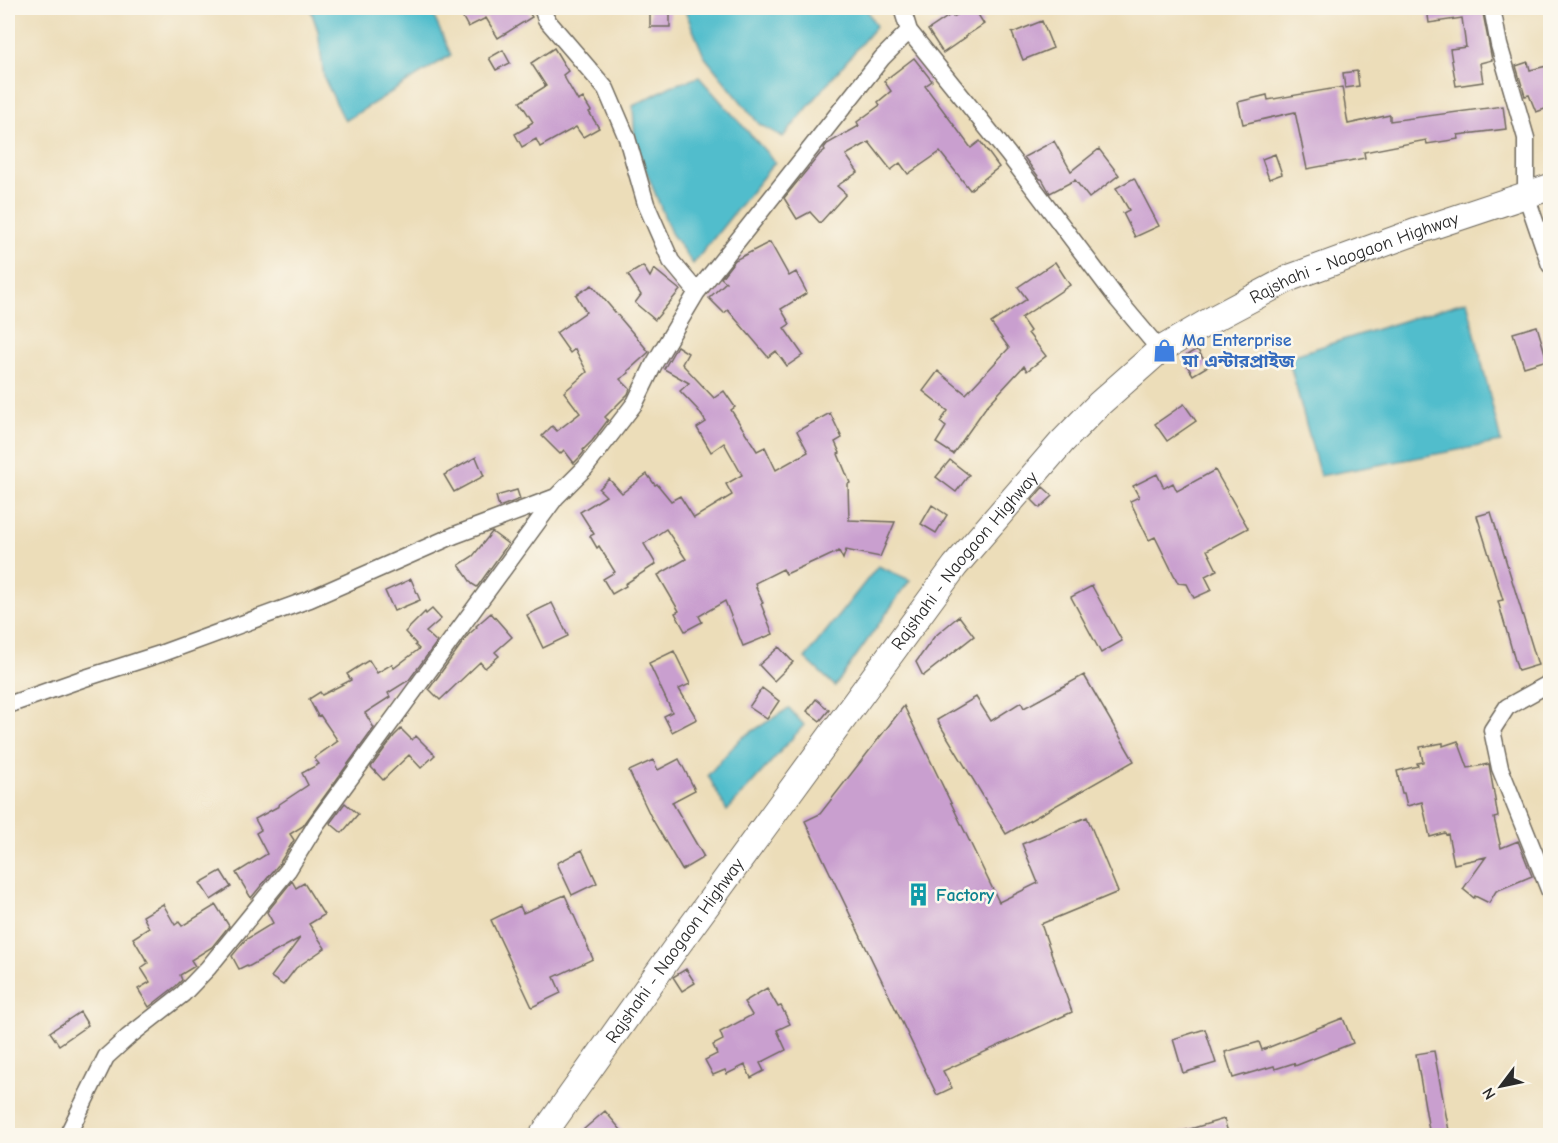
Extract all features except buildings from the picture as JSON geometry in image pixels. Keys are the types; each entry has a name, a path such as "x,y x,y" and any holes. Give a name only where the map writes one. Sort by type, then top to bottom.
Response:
{"main road":[{"name":"Rajshahi - Naogaon Highway","path":"543,1136 677,946 955,566 1062,442 1100,404 1160,350 1292,277 1421,230 1551,187"}],"street":[{"path":"542,8 546,19 606,89 627,138 646,204 671,261 697,292"},
{"path":"902,8 909,31 1008,154 1118,300 1160,350"},
{"path":"1492,8 1499,45 1526,138 1526,195 1551,265"},
{"path":"67,1136 106,1057 183,994 208,968 288,870 348,781 556,497 585,468 635,403 654,364 697,292 882,58 909,31"},
{"path":"8,705 160,654 310,599 455,535 556,497"},
{"path":"1551,683 1507,708 1492,730 1500,768 1551,892"}],"water":[{"path":"310,8 430,8 451,55 345,121 324,78 318,31"},
{"path":"684,8 866,8 876,26 783,137 759,124 704,56"},
{"path":"699,77 775,162 693,264 671,233 635,143 633,106 671,86"},
{"path":"1467,301 1501,442 1320,476 1288,357"},
{"path":"878,566 910,580 835,686 805,658"},
{"path":"789,708 804,725 727,811 708,775 740,739"}],"place":[{"name":"Ma Enterprise মা এন্টারপ্রাইজ","path":"1164,350"},
{"name":"Factory","path":"918,895"}]}
